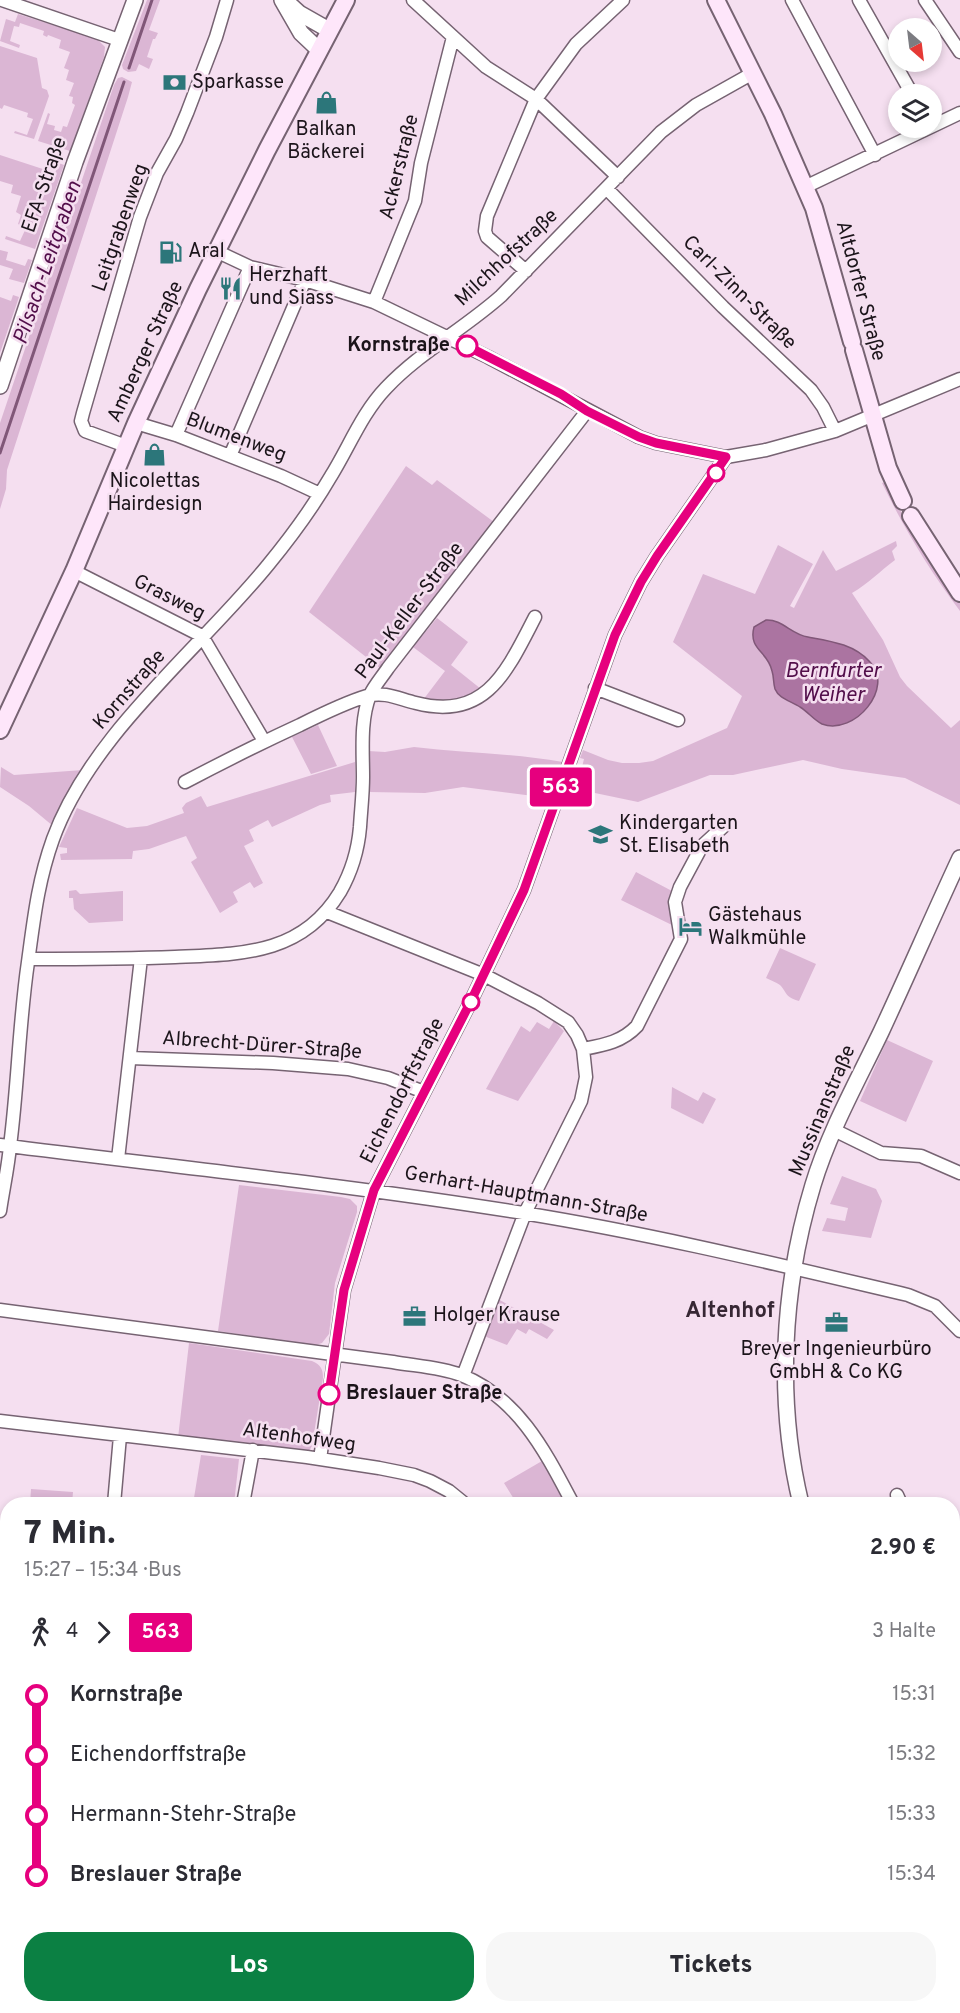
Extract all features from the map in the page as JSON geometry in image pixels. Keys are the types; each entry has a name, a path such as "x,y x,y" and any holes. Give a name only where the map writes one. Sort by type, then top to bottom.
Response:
{"main road":[{"name":"Amberger Straße","path":"0,730 74,571 136,423 216,251 346,0"},
{"name":"Altdorfer Straße","path":"716,0 806,187 822,232 891,476 907,509 960,593"}],"street":[{"path":"2,0 119,40"},
{"name":"EFA-Straße","path":"0,386 44,253 135,0"},
{"name":"Leitgrabenweg","path":"126,446 85,431 81,421 149,192 187,113 216,37 227,0"},
{"path":"284,0 299,13 329,30"},
{"path":"284,0 304,37 319,50"},
{"path":"413,0 486,67 536,99 618,177"},
{"path":"526,271 490,241 485,226 536,99 576,44 623,0"},
{"path":"792,0 875,155"},
{"path":"859,0 906,84"},
{"path":"925,0 960,52"},
{"name":"Ackerstraße","path":"374,302 415,201 421,163 453,37"},
{"name":"Milchhofstraße","path":"446,336 479,315 526,271 654,139 677,119 713,95 753,73"},
{"path":"942,122 960,113"},
{"path":"806,187 910,138"},
{"name":"Carl-Zinn-Straße","path":"607,189 723,307 811,390 824,407 835,430"},
{"path":"216,251 250,267 305,280 374,302 561,394 624,431 656,443 726,457 766,450 835,430 960,380"},
{"path":"176,435 250,267"},
{"path":"230,456 305,280"},
{"name":"Kornstraße","path":"0,1211 5,1145 37,893 62,817 85,777 107,746 202,636 268,566 320,494 378,397 408,367 446,336"},
{"name":"Paul-Keller-Straße","path":"29,959 141,958 259,950 278,944 309,928 327,912 345,882 357,850 363,780 363,739 370,695 387,668 587,411"},
{"name":"Blumenweg","path":"136,423 176,435 320,494"},
{"name":"Eichendorffstraße","path":"320,1459 347,1280 374,1190 484,975 524,890 615,635 641,582 663,546 726,457"},
{"name":"Grasweg","path":"74,571 202,636 264,741"},
{"path":"185,782 264,741 370,695 390,695 415,703 445,708 468,704 484,695 495,682 520,647 535,617"},
{"path":"595,688 678,720"},
{"path":"583,1049 615,1042 637,1026 681,939 675,902 680,887 702,846 725,825"},
{"name":"Mussinanstraße","path":"800,1497 790,1444 786,1390 787,1334 793,1269 813,1185 834,1130 960,858"},
{"path":"327,912 484,975 559,1015 568,1022 583,1049 586,1077 580,1101 525,1213 463,1376"},
{"path":"118,1159 141,958"},
{"name":"Albrecht-Dürer-Straße","path":"130,1058 348,1069 388,1078 424,1092"},
{"path":"834,1130 881,1153 921,1156 960,1173"},
{"name":"Gerhart-Hauptmann-Straße","path":"5,1145 374,1190 525,1213 696,1245 923,1299 943,1312 960,1331"},
{"path":"0,1310 424,1367 463,1376 504,1403 529,1428 547,1454 569,1497"},
{"name":"Altenhofweg","path":"0,1421 320,1459 414,1475 449,1491 456,1497"},
{"path":"115,1497 120,1436"},
{"path":"244,1497 253,1450"}],"shaded area":[{"path":"147,0 160,0 149,30 158,33 153,39 147,57 153,59 149,69 139,64 136,71 128,72 123,69 122,65"},
{"path":"18,14 97,39 105,47 104,57 70,151 38,141 48,113 50,114 47,124 55,126 54,130 61,132 63,126 67,127 75,105 72,103 73,97 69,96 74,83 66,80 69,70 64,68 70,52 59,48 61,40 48,35 47,37 43,35 44,31 20,23 19,27 14,26 10,41 20,45 19,48 0,41 6,19 15,22"},
{"path":"0,46 37,58 42,88 47,90 49,96 34,139 14,133 15,131 27,135 33,119 27,117 28,113 4,105 2,109 0,108"},
{"path":"122,77 132,82 128,97 7,470 6,489 0,509 0,423 114,85 118,78"},
{"path":"0,155 55,173 59,163 64,165 35,249 5,239 6,236 20,241 26,228 18,224 21,215 16,212 21,196 11,193 13,185 0,181"},
{"path":"0,250 8,252 6,260 25,266 28,259 32,260 24,283 9,279 13,269 0,265"},
{"path":"13,295 19,297 0,353 0,297 11,301"},
{"path":"406,466 432,485 437,480 494,522 380,668 309,612"},
{"path":"885,482 905,519 948,588 960,603 960,611 909,534 882,483"},
{"path":"896,541 897,546 892,551 895,560 852,593 883,640 900,677 907,686 951,728 960,720 960,805 905,778 842,769 803,760 733,775 710,775 638,802 571,788 576,771 581,771 584,759 580,758 583,750 622,763 653,761 727,728 742,696 673,642 703,574 755,594 778,545 813,564 790,606 794,608 823,550 836,571"},
{"path":"437,618 468,642 451,665 481,689 456,702 423,700 445,671 413,647"},
{"path":"318,725 337,766 311,774 292,737"},
{"path":"414,747 563,762 549,798 463,787 425,793 369,792 368,751 385,752"},
{"path":"355,762 355,792 330,795 331,802 272,827 268,820 249,830 254,841 244,846 263,883 254,888 250,882 233,892 238,902 220,913 191,862 197,858 186,836 149,849 133,851 132,859 61,860 60,854 67,853 67,848 59,847 77,808 127,828 147,826 184,813 182,808 186,803 201,796 207,807"},
{"path":"1,767 14,775 83,770 53,826 29,806 0,787"},
{"path":"636,872 672,891 669,898 676,927 621,900"},
{"path":"76,890 80,894 123,891 123,921 89,923 74,909 73,898 69,898 69,891"},
{"path":"780,948 816,964 799,1001 789,997 780,985 766,978"},
{"path":"554,1021 564,1031 518,1101 486,1089 521,1026 530,1032 537,1022 549,1029"},
{"path":"887,1040 933,1061 906,1122 860,1101"},
{"path":"672,1087 698,1101 703,1092 716,1099 703,1124 671,1108"},
{"path":"842,1176 876,1189 882,1201 871,1238 822,1231 827,1218 845,1221 848,1208 830,1204"},
{"path":"239,1185 341,1197 350,1199 357,1206 335,1283 329,1334 322,1343 316,1345 218,1331"},
{"path":"498,1299 554,1330 547,1339 529,1329 526,1334 517,1329 507,1345 484,1336"},
{"path":"189,1343 312,1361 319,1366 323,1378 312,1446 309,1451 178,1438"},
{"path":"201,1455 239,1459 235,1497 194,1497"},
{"path":"542,1461 561,1497 513,1497 504,1483"},
{"path":"31,1489 73,1492 73,1497 30,1497"}],"water":[{"name":"Bernfurter Weiher","path":"766,620 777,622 802,636 841,644 864,656 876,672 878,684 868,707 847,723 835,726 822,724 779,695 775,689 770,664 754,641 754,627"}],"waterway":[{"name":"Pilsach-Leitgraben","path":"129,68 152,0"},
{"name":"Pilsach-Leitgraben","path":"0,453 124,82"}],"bus line":[{"name":"563","path":"329,1394 344,1290 374,1190 470,1003 524,890 615,635 641,582 657,556 726,457 656,443 624,431 561,394 467,346"}],"place":[{"name":"Sparkasse","path":"174,83"},
{"name":"Balkan Bäckerei","path":"326,103"},
{"name":"Aral","path":"170,252"},
{"name":"Herzhaft und Siass","path":"231,288"},
{"name":"Kornstraße","path":"467,346"},
{"name":"Nicolettas Hairdesign","path":"155,454"},
{"name":"Kindergarten St. Elisabeth","path":"601,835"},
{"name":"Gästehaus Walkmühle","path":"690,927"},
{"name":"Holger Krause","path":"415,1316"},
{"name":"Breyer Ingenieurbüro GmbH & Co KG","path":"836,1322"},
{"name":"Breslauer Straße","path":"329,1394"}],"district":[{"name":"Altenhof","path":"730,1311"}]}
